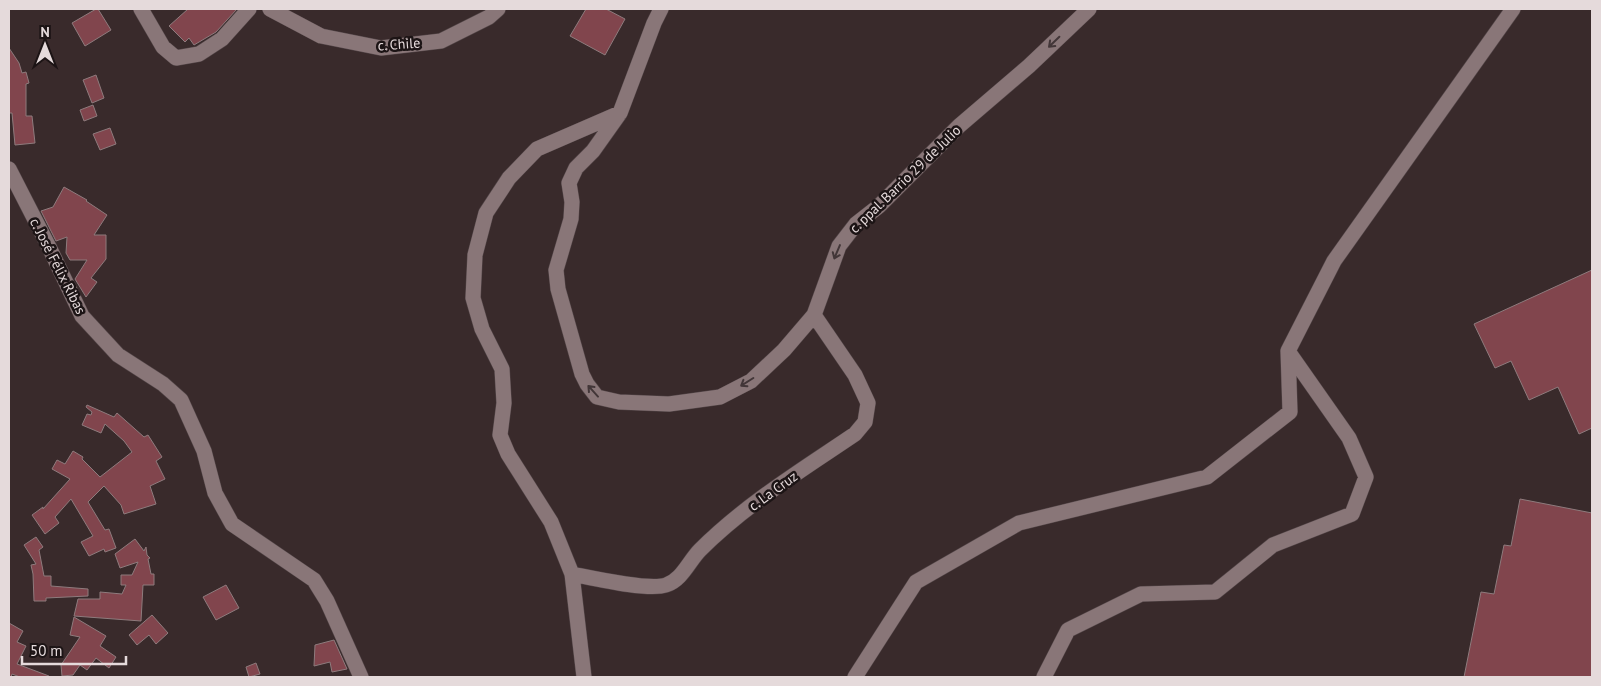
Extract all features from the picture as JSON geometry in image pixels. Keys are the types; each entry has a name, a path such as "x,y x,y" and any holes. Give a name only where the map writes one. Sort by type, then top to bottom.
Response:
{"street":[{"path":"141,9 163,47 176,58 200,54 222,39 249,9"},
{"name":"c. Chile","path":"270,9 321,36 381,48 441,41 489,16 498,9"},
{"path":"584,677 572,574 551,522 508,454 500,435 504,403 502,369 482,329 473,298 475,255 486,212 509,178 537,149 620,113 661,9"},
{"name":"c. ppal. Barrio 29 de Julio","path":"620,113 593,151 576,168 569,183 572,202 571,219 556,270 558,289 582,374 586,384 597,397 619,402 669,404 720,397 751,381 784,350 814,315 839,246 856,224 878,206 960,126 1029,66 1089,9"},
{"path":"855,677 916,582 1019,523 1207,477 1290,412 1288,351 1334,261 1513,9"},
{"name":"c. José Félix Ribas","path":"9,169 82,316 118,355 163,384 181,400 204,451 215,492 232,524 314,580 327,600 361,677"},
{"name":"c. La Cruz","path":"572,574 625,583 652,586 666,585 677,579 722,528 772,490 855,434 865,422 868,403 855,375 814,315"},
{"path":"1044,677 1068,630 1141,594 1214,592 1273,545 1352,514 1366,477 1349,438 1288,351"}],"building":[{"path":"98,9 111,30 85,46 72,23"},
{"path":"188,9 237,9 216,32 194,45 189,38 185,42 169,26"},
{"path":"586,9 606,9 625,19 605,55 570,36"},
{"path":"9,48 19,63 22,73 26,72 29,83 26,84 26,116 32,116 35,143 15,145 12,113 9,113"},
{"path":"96,75 104,98 92,103 83,80"},
{"path":"93,105 97,116 84,121 80,110"},
{"path":"110,128 116,144 100,150 93,134"},
{"path":"64,187 87,200 107,215 94,235 106,235 106,259 91,278 97,282 86,297 75,279 87,260 70,260 66,253 67,237 56,241 41,211 53,207"},
{"path":"1592,270 1592,428 1579,434 1558,387 1529,400 1511,361 1495,368 1474,324"},
{"path":"87,405 114,417 117,413 144,437 148,435 162,457 156,461 165,479 150,486 156,504 124,514 121,505 104,486 88,502 105,530 109,529 116,548 105,552 104,549 89,556 81,542 93,536 71,499 55,517 59,523 45,534 32,515 43,507 43,509 70,479 52,469 57,460 65,464 73,451 83,457 82,459 100,477 132,452 124,441 105,424 101,433 82,425 87,414 91,415 92,412 86,407"},
{"path":"1520,499 1592,513 1592,677 1464,677 1481,592 1494,594 1504,545 1511,546"},
{"path":"36,537 43,547 39,550 44,576 51,576 51,586 88,589 88,596 46,598 46,601 34,601 31,565 36,564 24,545"},
{"path":"135,539 144,551 146,547 147,555 150,558 148,559 151,574 154,574 154,585 143,585 141,621 74,616 78,599 100,599 100,592 122,594 126,585 121,585 121,575 132,575 138,562 120,568 115,554"},
{"path":"226,585 239,608 216,620 203,597"},
{"path":"152,615 168,633 156,644 149,635 137,645 129,635"},
{"path":"74,617 106,636 100,646 116,657 109,668 96,658 87,670 80,665 73,675 62,676 61,665 80,637 70,635"},
{"path":"9,623 23,631 17,642 26,646 17,664 49,677 20,677 12,674 9,677"},
{"path":"334,640 347,669 332,672 330,662 314,666 315,645"},
{"path":"256,663 260,674 249,677 246,667"}]}
